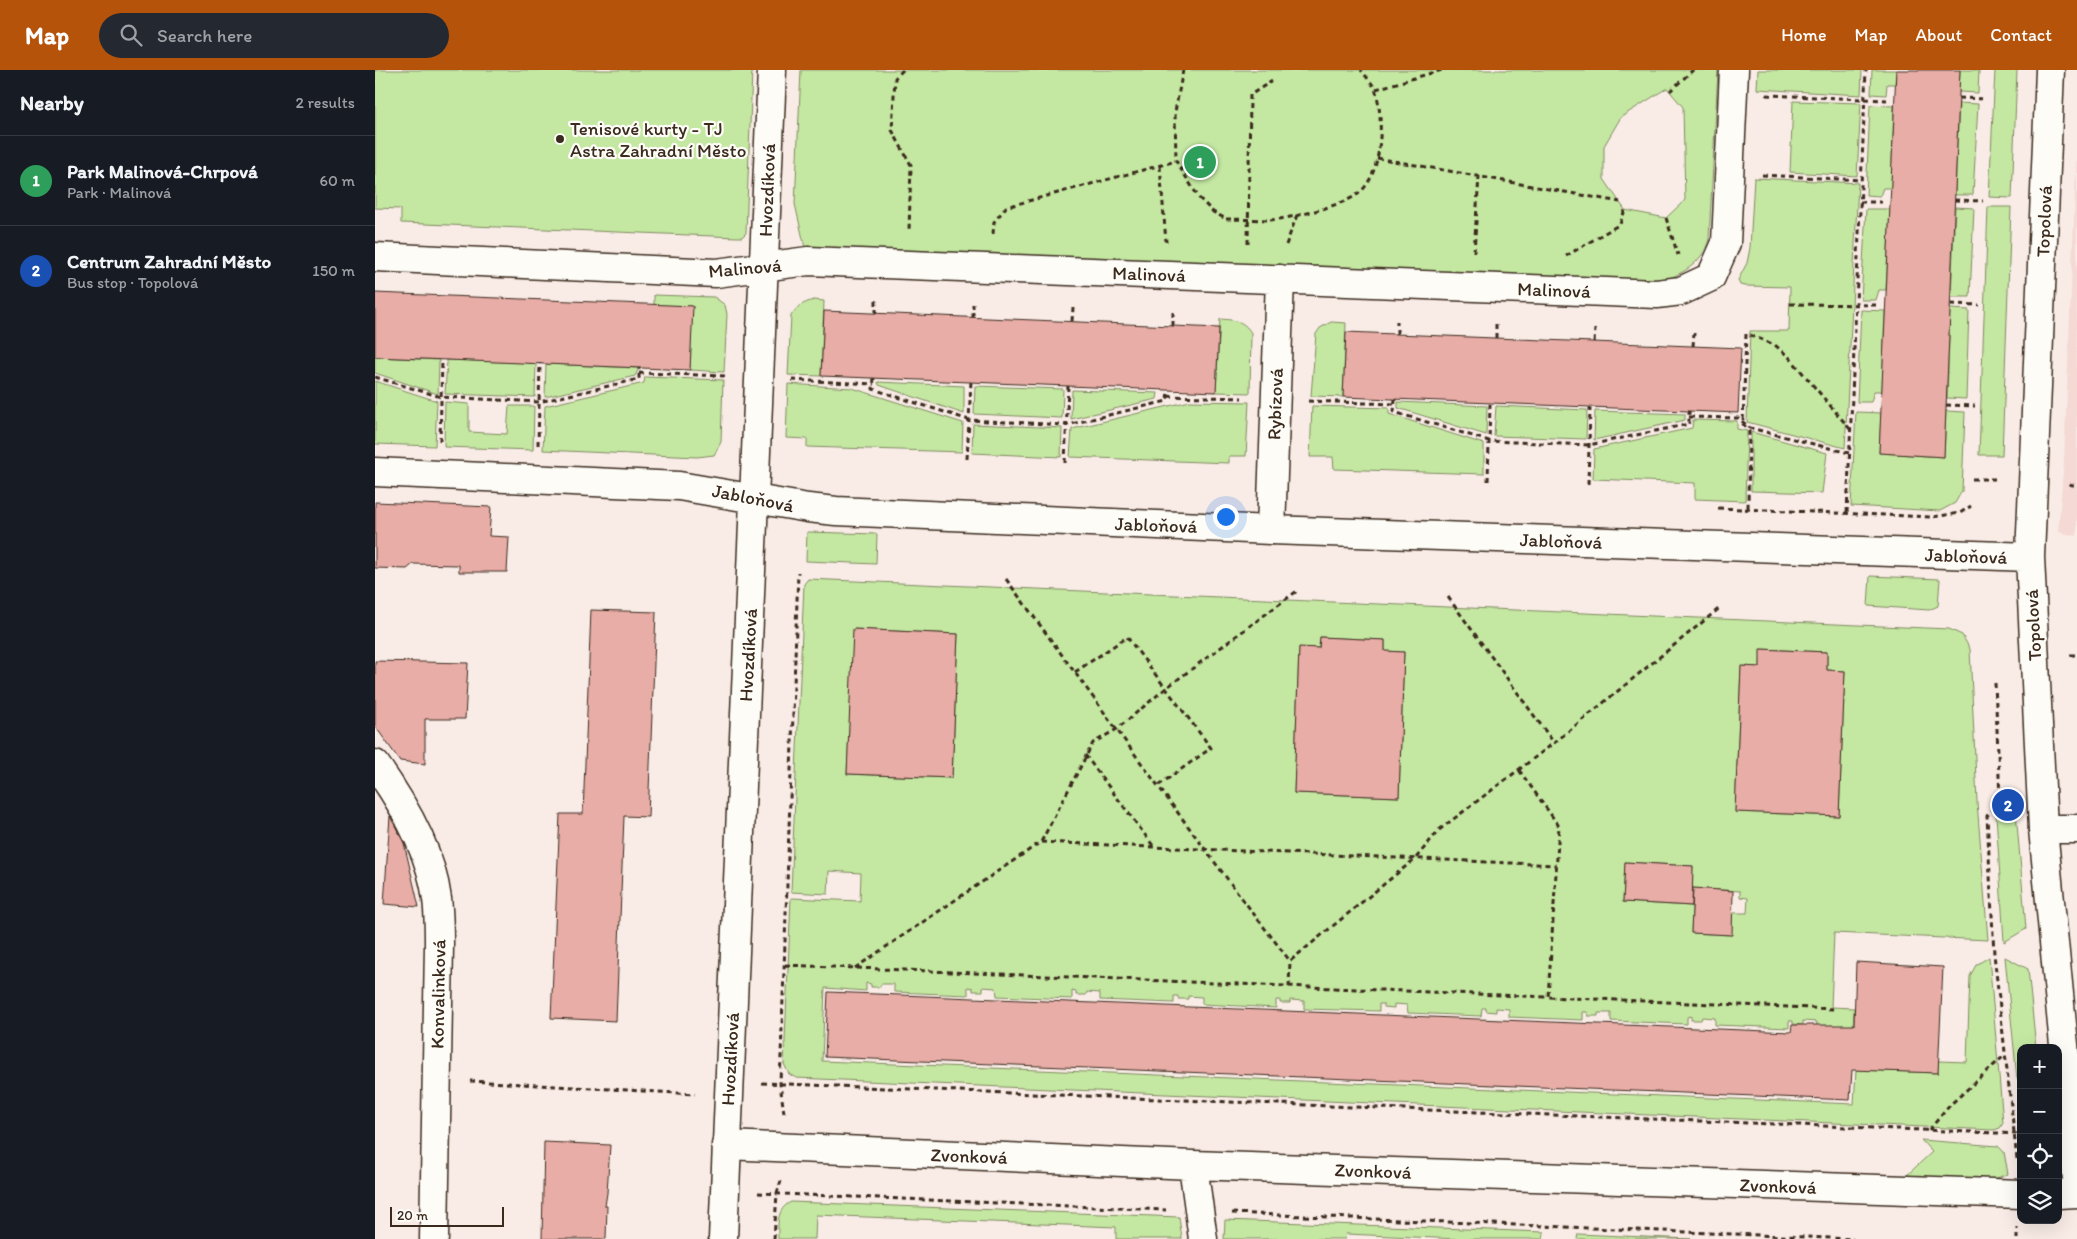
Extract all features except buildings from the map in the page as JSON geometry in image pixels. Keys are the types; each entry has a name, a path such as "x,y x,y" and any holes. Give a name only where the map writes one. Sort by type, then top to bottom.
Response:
{"street":[{"name":"Hvozdíková","path":"723,1239 772,70"},
{"name":"Topolová","path":"2050,70 2030,557 2043,829 2077,1180"},
{"name":"Malinová","path":"375,257 717,273 808,261 1657,294 1681,291 1711,276 1725,243 1730,174 1733,82"},
{"name":"Rybízová","path":"1271,530 1280,279"},
{"name":"Jabloňová","path":"375,472 679,486 836,511 1271,530 2030,557"},
{"name":"Konvalinková","path":"375,764 415,831 429,867 437,897 439,945 434,1239"},
{"path":"2043,829 2077,829"},
{"name":"Zvonková","path":"726,1145 1193,1165 2017,1194"},
{"path":"1193,1165 1203,1239"},
{"path":"2062,1194 2077,1193"}],"path":[{"path":"903,70 895,78 892,130 911,165 909,231"},
{"path":"1183,70 1175,112 1176,161 1199,198 1213,212 1226,219 1270,220 1283,219 1356,196 1372,176 1377,158 1381,125 1376,90 1361,70"},
{"path":"1376,90 1442,70"},
{"path":"1670,91 1693,70"},
{"path":"1847,513 1866,70"},
{"path":"1248,253 1250,95 1272,81"},
{"path":"1733,82 1865,99 1887,100"},
{"path":"1959,98 1986,99"},
{"path":"1377,158 1620,202"},
{"path":"993,236 994,222 1006,207 1176,161"},
{"path":"1160,166 1166,242"},
{"path":"1730,174 1861,180"},
{"path":"1473,255 1479,176"},
{"path":"1955,200 1983,201"},
{"path":"1860,202 1883,202"},
{"path":"1563,258 1620,224 1625,210"},
{"path":"1285,248 1297,215"},
{"path":"1666,218 1679,258"},
{"path":"876,300 876,313"},
{"path":"973,304 973,318"},
{"path":"1790,304 1878,305"},
{"path":"1951,304 1979,305"},
{"path":"1072,321 1073,308"},
{"path":"1173,312 1173,326"},
{"path":"1397,321 1397,334"},
{"path":"1496,338 1497,324"},
{"path":"1594,342 1595,329"},
{"path":"1693,333 1693,346"},
{"path":"1743,424 1748,335 1775,345 1790,358 1850,430"},
{"path":"439,442 442,360"},
{"path":"538,447 541,363"},
{"path":"375,376 441,397 539,402 639,379 639,368"},
{"path":"639,374 732,376"},
{"path":"874,378 873,389 969,420 1067,425 1167,401 1168,390"},
{"path":"790,380 874,384"},
{"path":"967,459 971,381"},
{"path":"1065,463 1067,386"},
{"path":"1168,396 1245,398"},
{"path":"1305,401 1395,402 1394,412 1489,441 1589,445 1689,424 1689,411"},
{"path":"1488,480 1490,404"},
{"path":"1946,405 1975,406"},
{"path":"1588,484 1590,408"},
{"path":"1689,417 1738,418 1749,431 1748,509"},
{"path":"1743,424 1849,453"},
{"path":"1973,479 2001,479"},
{"path":"2069,484 2077,486"},
{"path":"1718,508 1948,516 1960,513 1971,506"},
{"path":"785,1122 780,1084 798,572"},
{"path":"1006,579 1159,785 1203,849 1290,961 1289,987"},
{"path":"854,968 1041,842 1085,755 1093,743 1117,729 1167,688 1297,591"},
{"path":"1448,597 1554,743"},
{"path":"1290,961 1416,858 1439,830 1554,743 1721,607"},
{"path":"1075,672 1127,637 1167,688 1211,748 1159,785"},
{"path":"2070,655 2077,656"},
{"path":"1995,683 2000,799 1987,816 1993,954 2017,1160"},
{"path":"1085,755 1154,847"},
{"path":"1519,770 1559,826 1548,998"},
{"path":"1041,842 1557,865"},
{"path":"785,965 1834,1009"},
{"path":"1929,1130 1951,1104 2005,1056"},
{"path":"436,1079 701,1094"},
{"path":"729,1082 2017,1134"},
{"path":"774,1239 777,1193 782,1179"},
{"path":"725,1193 777,1193 1853,1239"},
{"path":"2017,1224 2017,1239"}],"shaded area":[{"path":"2077,145 2077,536 2058,532 2064,461"}],"green space":[{"name":"Tenisové kurty - TJ Astra Zahradní Město","path":"375,70 752,70 746,233 742,237 737,237 401,223 401,209 375,208"},
{"path":"801,70 1718,70 1709,239 1701,256 1689,268 1657,282 805,248 795,204","holes":["1667,88 1683,107 1685,200 1666,218 1625,210 1604,179 1604,146 1621,117"]},
{"path":"1758,70 1862,70 1861,95 1757,89"},
{"path":"1872,70 1896,70 1895,84 1887,84 1886,95 1871,94"},
{"path":"1960,70 1979,70 1978,93 1959,92"},
{"path":"1995,70 2017,70 2012,198 1989,197"},
{"path":"1793,101 1861,103 1857,176 1790,172"},
{"path":"1959,103 1978,104 1973,195 1955,195"},
{"path":"1870,105 1894,106 1891,188 1883,188 1880,196 1866,195"},
{"path":"1754,178 1858,183 1845,448 1747,422 1750,331 1789,331 1790,287 1745,286 1740,285 1738,280 1747,263 1750,248"},
{"path":"1955,207 1974,208 1970,297 1951,297"},
{"path":"1988,207 2011,207 2002,455 1979,455"},
{"path":"1866,209 1890,209 1886,290 1879,290 1876,300 1861,300"},
{"path":"654,295 714,297 725,305 727,314 724,372 690,370 692,306 654,305"},
{"path":"814,300 824,301 821,376 788,375 791,316 801,305"},
{"path":"1950,309 1969,310 1966,399 1947,398"},
{"path":"1861,310 1885,311 1882,391 1874,391 1871,402 1857,402"},
{"path":"1220,319 1234,320 1242,323 1251,333 1250,393 1216,392"},
{"path":"1331,322 1346,323 1343,397 1311,396 1316,334 1320,328"},
{"path":"375,357 439,360 438,394 375,373"},
{"path":"447,360 536,363 535,397 445,394"},
{"path":"546,364 639,368 635,376 545,397"},
{"path":"645,377 723,380 721,442 714,455 697,457 543,450 545,406 644,383"},
{"path":"375,381 437,401 435,446 375,444"},
{"path":"878,382 964,386 964,414 879,385"},
{"path":"788,384 852,388 963,423 962,452 807,447 807,439 786,438"},
{"path":"975,386 1063,389 1062,418 974,414"},
{"path":"1072,390 1158,393 1157,399 1071,419"},
{"path":"1190,401 1249,402 1246,456 1229,456 1229,463 1070,457 1072,429"},
{"path":"445,402 469,404 469,432 507,434 509,406 534,406 533,450 444,447"},
{"path":"1398,402 1487,406 1486,435 1398,408"},
{"path":"1312,406 1389,408 1389,414 1484,444 1484,474 1334,469 1333,457 1310,457"},
{"path":"1496,406 1587,410 1586,439 1494,436"},
{"path":"1595,411 1685,414 1685,420 1594,440"},
{"path":"1946,411 1965,412 1962,491 1955,503 1940,511 1851,506 1856,412 1881,413 1879,453 1944,457"},
{"path":"1693,420 1737,421 1737,429 1747,431 1745,501 1695,499 1695,483 1593,479 1594,449 1692,428"},
{"path":"973,424 1062,428 1061,457 972,453"},
{"path":"1751,432 1827,453 1822,493 1751,491"},
{"path":"807,532 877,534 876,564 806,561"},
{"path":"1870,576 1940,579 1938,606 1929,610 1868,606"},
{"path":"808,579 1949,629 1962,635 1970,649 1977,802 1988,940 1834,933 1831,1007 1854,1008 1853,1032 1816,1030 1817,1022 1803,1021 1803,1025 1793,1024 1793,1021 1789,1021 1789,1028 1715,1025 1715,1018 1702,1017 1701,1020 1691,1020 1691,1016 1687,1017 1687,1024 1611,1021 1611,1013 1598,1013 1598,1016 1588,1016 1587,1012 1583,1012 1583,1020 1509,1017 1509,1009 1496,1008 1496,1012 1486,1011 1486,1008 1482,1008 1481,1016 1408,1013 1407,1005 1394,1004 1394,1008 1384,1007 1384,1004 1379,1004 1379,1011 1304,1009 1304,1001 1290,1000 1290,1003 1280,1003 1280,1000 1276,1000 1276,1008 1202,1004 1202,997 1188,996 1188,999 1178,999 1178,996 1174,996 1174,1003 1100,1000 1100,993 1087,992 1086,995 1076,995 1076,992 1072,991 1072,999 997,996 996,988 983,987 983,991 973,991 973,988 968,987 968,995 894,992 894,984 881,984 880,987 871,987 871,984 866,983 866,991 825,988 822,1061 1854,1104 1856,1070 1938,1073 1938,1061 1967,1062 1970,976 1976,965 1989,957 2003,1123 2000,1128 1994,1130 796,1078 789,1074 784,1064 791,898 860,901 861,873 829,871 828,894 791,892 804,584","holes":["854,629 958,634 952,778 847,774","1320,637 1385,640 1385,651 1404,652 1399,797 1294,793 1299,648 1319,648","1761,649 1827,652 1827,670 1845,671 1839,816 1735,812 1741,666 1760,667","1625,862 1693,866 1692,888 1740,891 1740,897 1748,898 1747,913 1732,913 1731,935 1691,933 1692,906 1623,902"]},
{"path":"2016,812 2026,929 2004,942 1996,814"},
{"path":"2005,957 2028,969 2036,1044 2017,1044 2017,1079"},
{"path":"1921,1140 1998,1146 2004,1152 2008,1174 1991,1180 1906,1176 1932,1152"},
{"path":"791,1202 1179,1217 1182,1239 1116,1239 1116,1227 816,1215 815,1239 778,1239 780,1213"},
{"path":"1225,1220 1544,1232 1543,1239 1458,1239 1346,1234 1345,1239 1224,1239"},
{"path":"1578,1234 1691,1239 1577,1239"}],"place":[{"name":"Tenisové kurty - TJ Astra Zahradní Město","path":"560,139"},
{"name":"Park Malinová-Chrpová","path":"1200,162"},
{"name":"Centrum Zahradní Město","path":"2008,805"}]}
